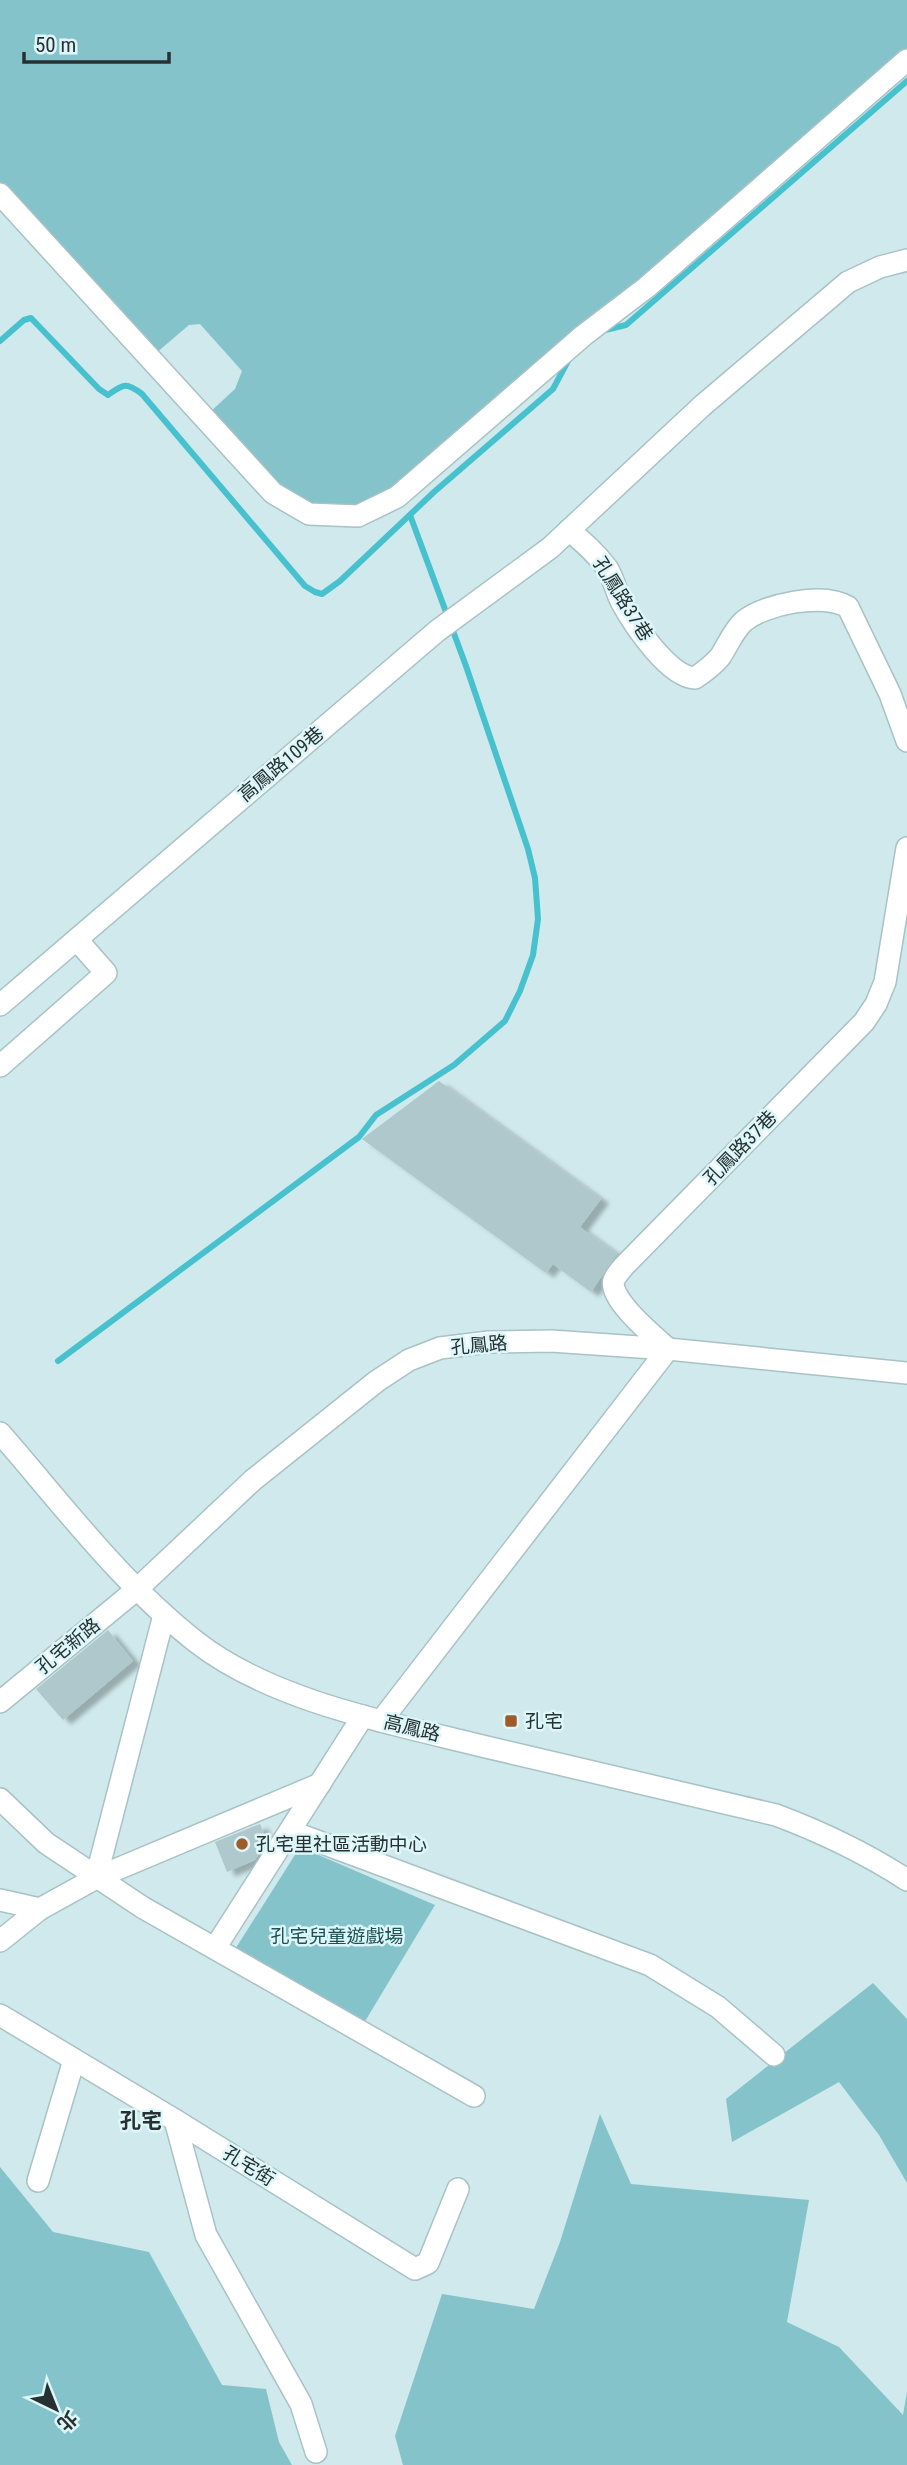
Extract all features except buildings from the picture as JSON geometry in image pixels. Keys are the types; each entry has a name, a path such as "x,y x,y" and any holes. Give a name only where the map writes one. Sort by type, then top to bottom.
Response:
{"street":[{"path":"0,194 273,493 309,514 358,516 397,497 584,335 658,278 907,60"},
{"path":"569,530 702,406 848,282 880,267 907,260"},
{"name":"高鳳路109巷","path":"0,1005 437,631 550,548 569,530"},
{"name":"孔鳳路37巷","path":"569,530 591,548 609,571 622,602 643,637 676,670 687,677 695,678 704,672 718,659 744,621 771,607 812,601 842,603 848,607 890,694 907,741"},
{"name":"孔鳳路37巷","path":"668,1349 619,1300 614,1289 614,1280 624,1266 864,1022 876,1004 885,982 907,848"},
{"path":"0,1066 106,973 76,940"},
{"name":"孔鳳路","path":"136,1590 253,1480 377,1381 409,1360 440,1348 489,1342 551,1341 668,1349 907,1373"},
{"path":"215,1948 320,1784 668,1349"},
{"name":"高鳳路","path":"0,1433 136,1590 197,1643 230,1664 276,1687 372,1719 776,1815 866,1854 907,1880"},
{"name":"孔宅新路","path":"0,1702 136,1590"},
{"path":"96,1878 164,1615"},
{"path":"0,1941 40,1909 96,1878 320,1784"},
{"path":"0,1799 46,1843 142,1908 474,2096"},
{"path":"290,1831 650,1965 718,2007 774,2055"},
{"path":"0,1900 40,1909"},
{"name":"孔宅街","path":"0,2015 176,2120 415,2269 428,2263 458,2189"},
{"path":"38,2181 74,2060"},
{"path":"176,2120 206,2235 300,2404 316,2452"}],"green space":[{"path":"0,0 907,0 907,55 395,492 356,510 309,505 273,483 208,414 235,389 242,371 200,324 189,325 155,354 0,182"},
{"name":"孔宅兒童遊戲場","path":"300,1847 435,1905 361,2028 232,1954"},
{"path":"873,1983 907,2019 907,2183 879,2135 839,2082 732,2142 726,2099"},
{"path":"600,2114 631,2184 809,2200 787,2322 839,2347 903,2415 907,2392 907,2465 403,2465 395,2436 442,2294 534,2309 560,2242"},
{"path":"0,2167 53,2232 149,2252 222,2385 266,2389 279,2442 292,2465 0,2465"}],"waterway":[{"path":"601,331 626,325 907,81"},
{"path":"0,341 24,320 31,318 99,389 108,395 128,386 142,394 305,586 322,594 340,581 434,492 553,389 569,359"},
{"path":"58,1361 359,1137 376,1115 454,1065 505,1021 520,991 533,955 538,919 535,878 528,849 466,666 410,515"}],"place":[{"name":"孔宅","path":"511,1721"},
{"name":"孔宅里社區活動中心","path":"242,1844"}],"district":[{"name":"孔宅","path":"141,2121"}]}
